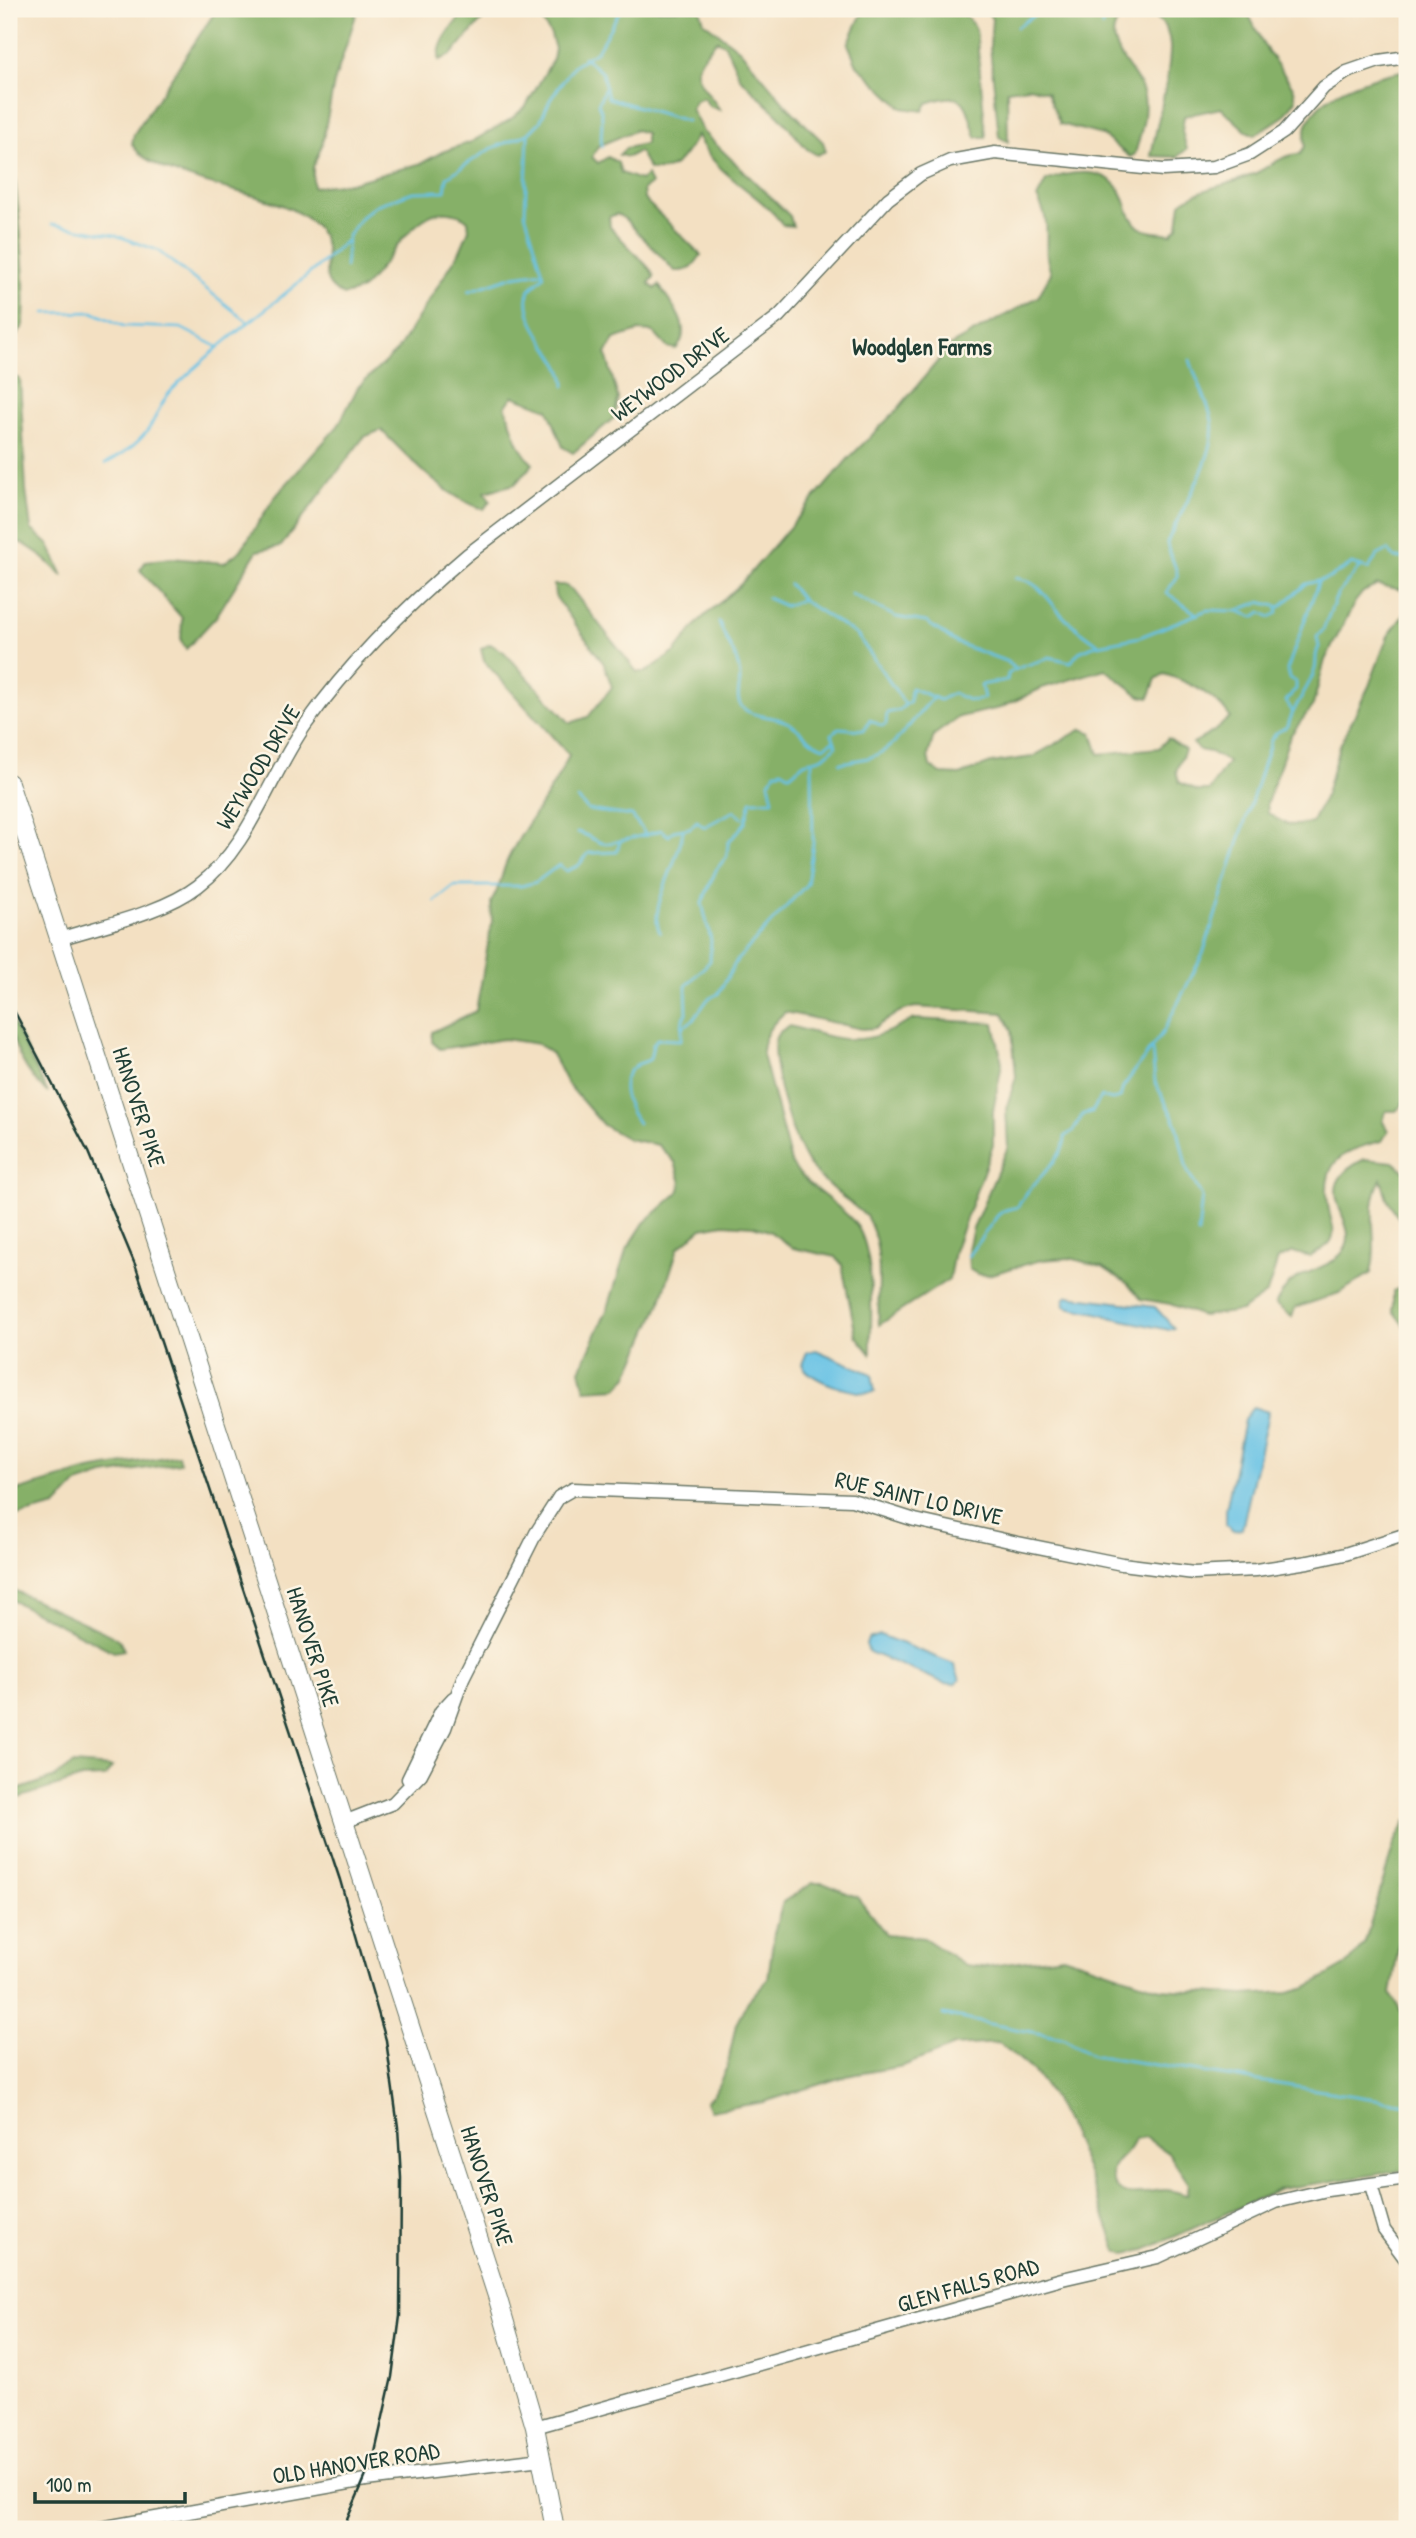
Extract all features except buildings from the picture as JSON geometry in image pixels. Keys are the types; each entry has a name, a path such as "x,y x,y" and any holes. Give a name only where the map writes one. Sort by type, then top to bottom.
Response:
{"highway":[{"name":"HANOVER PIKE","path":"9,783 498,2299 536,2427 555,2529"}],"street":[{"name":"WEYWOOD DRIVE","path":"60,939 177,899 211,876 232,852 306,724 341,680 425,592 467,555 772,322 835,259 888,199 921,174 958,159 995,153 1163,170 1214,167 1250,154 1284,132 1324,87 1347,72 1379,61 1407,57"},
{"name":"RUE SAINT LO DRIVE","path":"344,1822 393,1803 421,1774 439,1740 454,1698 536,1533 559,1497 573,1489 844,1499 915,1520 1018,1543 1122,1564 1195,1573 1256,1570 1308,1562 1345,1554 1407,1534"},
{"name":"GLEN FALLS ROAD","path":"536,2427 1062,2280 1143,2263 1276,2202 1407,2179"},
{"path":"1371,2185 1384,2230 1407,2261"},
{"name":"OLD HANOVER ROAD","path":"95,2529 366,2480 542,2459"}],"green space":[{"path":"217,9 358,9 334,83 322,145 313,167 313,187 350,183 422,163 442,152 471,142 511,119 526,106 553,59 555,49 551,35 540,17 541,9 700,9 704,22 740,50 786,105 823,142 826,151 817,155 807,149 780,117 740,78 725,45 717,40 701,61 698,75 720,110 709,106 704,98 695,101 691,109 703,132 790,216 793,226 783,225 761,202 715,163 697,135 678,162 672,167 658,170 649,169 639,151 628,157 619,155 626,148 645,144 645,133 636,130 598,146 592,157 598,163 608,157 618,163 621,173 640,180 647,175 651,184 643,189 644,199 701,255 690,268 675,271 625,219 617,214 609,217 610,227 651,270 654,277 649,283 655,289 659,285 675,308 683,333 676,349 667,347 653,332 639,331 614,339 606,354 618,398 615,417 573,453 563,447 548,409 513,396 505,407 519,444 533,464 515,484 485,492 490,501 484,509 469,504 441,487 381,430 364,437 281,546 257,551 216,617 186,649 181,641 182,618 140,570 146,561 172,558 224,563 241,550 274,498 338,426 358,387 397,351 460,251 469,230 468,221 452,213 437,213 423,220 409,232 364,287 344,295 329,285 324,240 318,228 303,215 268,200 179,174 142,156 132,144 134,134"},
{"path":"465,9 492,9 451,55 439,60 444,39"},
{"path":"864,9 961,9 976,29 986,137 976,137 966,107 957,98 950,97 927,103 923,111 902,108 857,65 848,44"},
{"path":"986,9 1246,9 1263,44 1294,89 1296,100 1284,116 1255,135 1246,131 1221,108 1184,116 1182,131 1187,149 1177,157 1151,156 1166,85 1170,46 1167,32 1161,22 1144,12 1134,12 1118,21 1113,38 1144,97 1144,119 1135,154 1130,157 1102,135 1060,124 1047,92 1029,87 1007,90 1008,142 999,137 990,47 992,19"},
{"path":"1407,70 1407,591 1378,585 1363,592 1355,602 1325,660 1313,705 1290,736 1267,803 1268,813 1284,823 1299,825 1312,822 1326,794 1339,747 1369,686 1388,636 1407,610 1407,1086 1403,1104 1396,1111 1386,1111 1383,1122 1388,1131 1382,1141 1342,1156 1329,1173 1327,1198 1333,1228 1331,1241 1310,1257 1293,1252 1278,1259 1267,1293 1241,1311 1202,1316 1170,1304 1141,1299 1128,1284 1102,1267 1070,1258 1041,1260 988,1275 977,1274 969,1269 968,1249 973,1228 1008,1147 1006,1109 1016,1077 1012,1030 1003,1013 915,1007 899,1012 874,1028 862,1029 785,1012 769,1029 762,1051 791,1163 805,1180 854,1222 861,1234 871,1285 871,1354 856,1335 842,1265 836,1257 793,1248 769,1231 753,1226 724,1224 702,1228 678,1248 660,1304 628,1376 617,1388 585,1390 580,1370 608,1308 626,1251 644,1223 678,1193 681,1183 675,1162 658,1145 628,1139 603,1125 566,1082 552,1054 538,1044 504,1039 440,1049 432,1042 432,1032 476,1011 492,922 491,902 514,847 569,755 484,661 481,649 490,644 504,652 570,723 588,717 612,687 604,664 555,596 554,585 564,585 572,590 637,672 646,672 675,652 700,620 741,584 848,459 897,410 951,345 1038,297 1051,273 1045,218 1037,198 1046,181 1074,173 1103,176 1118,187 1139,227 1171,234 1178,226 1181,203 1189,197 1245,178 1282,158 1300,154 1305,146 1306,128 1313,114 1325,101 1357,84","holes":["1105,669 1140,696 1149,698 1156,679 1164,674 1201,690 1217,702 1230,717 1213,732 1193,743 1199,750 1210,752 1228,762 1209,791 1197,791 1179,782 1176,771 1185,750 1168,738 1159,748 1099,754 1092,733 1082,729 1032,757 991,763 960,775 941,774 930,766 928,756 934,735 959,717 1000,708 1042,688"]},
{"path":"9,157 19,212 24,291 23,325 14,338 9,337"},
{"path":"12,376 20,379 26,490 31,529 49,545 63,576 31,548 9,541 9,382"},
{"path":"9,1015 48,1093 26,1068 21,1058 12,1036"},
{"path":"914,1019 994,1023 1002,1063 993,1111 993,1145 954,1251 949,1279 879,1325 878,1255 872,1229 866,1216 813,1170 798,1145 776,1070 775,1041 778,1034 789,1026 853,1039 880,1035"},
{"path":"1365,1159 1393,1162 1407,1173 1407,1231 1387,1199 1381,1179 1374,1203 1371,1273 1339,1293 1295,1308 1292,1317 1275,1304 1291,1282 1336,1259 1346,1247 1346,1225 1336,1192 1339,1181 1347,1170"},
{"path":"1407,1285 1407,1330 1393,1311 1393,1291"},
{"path":"178,1455 180,1463 104,1475 77,1484 56,1506 9,1518 9,1493 89,1470"},
{"path":"9,1588 113,1636 120,1641 124,1650 114,1652 9,1599"},
{"path":"73,1764 112,1767 105,1777 82,1778 9,1801 9,1793 55,1777"},
{"path":"1407,1820 1407,1866 1401,1883 1400,1938 1391,1994 1401,2012 1407,2015 1407,2170 1280,2189 1145,2250 1126,2254 1117,2250 1071,2132 1047,2089 1033,2071 999,2043 954,2046 903,2066 846,2076 764,2102 710,2111 706,2102 714,2094 727,2067 736,2024 748,2001 768,1979 774,1933 783,1902 813,1883 823,1883 857,1897 886,1934 924,1938 965,1965 983,1967 1063,1956 1162,1989 1244,1995 1288,1992 1307,1987 1349,1963 1365,1942 1394,1844","holes":["1145,2137 1169,2154 1189,2184 1187,2195 1165,2190 1131,2194 1115,2185 1113,2169 1134,2139"]}],"water":[{"path":"1068,1296 1155,1307 1174,1328 1169,1330 1071,1308 1065,1306 1064,1299"},
{"path":"816,1350 872,1374 875,1392 857,1392 834,1386 814,1376 802,1364 807,1352"},
{"path":"1253,1407 1268,1412 1267,1419 1242,1529 1233,1531 1226,1525 1226,1510 1244,1420"},
{"path":"880,1635 954,1664 960,1680 955,1684 944,1683 869,1652 866,1645 868,1639"}],"waterway":[{"path":"345,267 348,236 361,217 376,205 413,192 445,191 447,177 490,149 528,134 540,122 550,100 574,65 597,51 621,9"},
{"path":"1017,27 1043,9"},
{"path":"1102,27 1103,9"},
{"path":"584,57 602,73 608,98 687,121"},
{"path":"602,147 602,114 598,104 604,90"},
{"path":"528,134 525,213 544,276 529,290 528,304 536,329 558,364 565,386"},
{"path":"52,224 115,235 157,250 248,322"},
{"path":"105,464 141,439 168,394 193,370 346,241"},
{"path":"469,291 514,276 543,272"},
{"path":"45,313 93,312 123,326 181,328 218,347"},
{"path":"1190,360 1210,413 1212,435 1197,483 1167,543 1177,574 1167,593 1198,615"},
{"path":"638,1123 624,1094 625,1079 637,1065 650,1059 657,1039 681,1040 683,1019 687,1013 686,986 710,961 711,940 702,903 716,870 727,856 728,843 745,823 751,801 773,800 769,782 776,772 782,770 790,775 804,763 823,757 836,746 832,734 839,728 864,730 870,720 882,726 886,724 887,713 899,710 910,701 911,688 940,700 953,693 968,700 980,700 984,698 981,685 1007,680 1008,674 1013,671 1049,657 1071,662 1079,652 1093,646 1140,637 1207,610 1236,611 1260,602 1280,607 1306,584 1330,578 1352,564 1368,569 1378,555 1388,550 1395,558 1407,558"},
{"path":"968,1256 998,1215 1018,1207 1053,1163 1064,1145 1065,1136 1073,1131 1083,1114 1092,1112 1101,1097 1112,1100 1120,1098 1123,1087 1163,1032 1203,954 1271,740 1276,733 1288,726 1315,669 1319,647 1317,637 1323,630 1337,595 1360,567"},
{"path":"1015,578 1032,583 1066,619 1098,644"},
{"path":"1292,711 1286,701 1296,689 1296,682 1289,678 1287,670 1318,583"},
{"path":"789,584 802,600 857,635 905,704"},
{"path":"851,594 896,617 926,622 957,643 1008,662 1015,669"},
{"path":"767,598 785,606 802,600"},
{"path":"1238,611 1254,617 1261,612 1270,617 1278,613 1277,606"},
{"path":"719,622 737,662 740,677 738,696 743,708 789,723 824,747 834,740"},
{"path":"840,763 871,757 889,747 934,697"},
{"path":"683,1027 693,1020 708,999 718,994 737,960 807,884 813,843 812,762"},
{"path":"578,799 588,810 632,816 647,836"},
{"path":"577,832 606,843 661,830 669,836 673,831 690,828 697,821 704,827 734,811 743,818"},
{"path":"660,932 658,911 683,830"},
{"path":"435,901 454,886 521,886 536,882 559,865 566,871 578,866 589,853 617,852 620,841"},
{"path":"1152,1050 1155,1082 1177,1125 1187,1170 1202,1196 1198,1234"},
{"path":"943,2015 1063,2038 1092,2055 1407,2104"}],"railway":[{"path":"9,1001 88,1152 136,1267 340,1880 386,2040 398,2127 401,2178 400,2316 392,2377 374,2457 343,2529"}],"district":[{"name":"Woodglen Farms","path":"922,347"}]}
